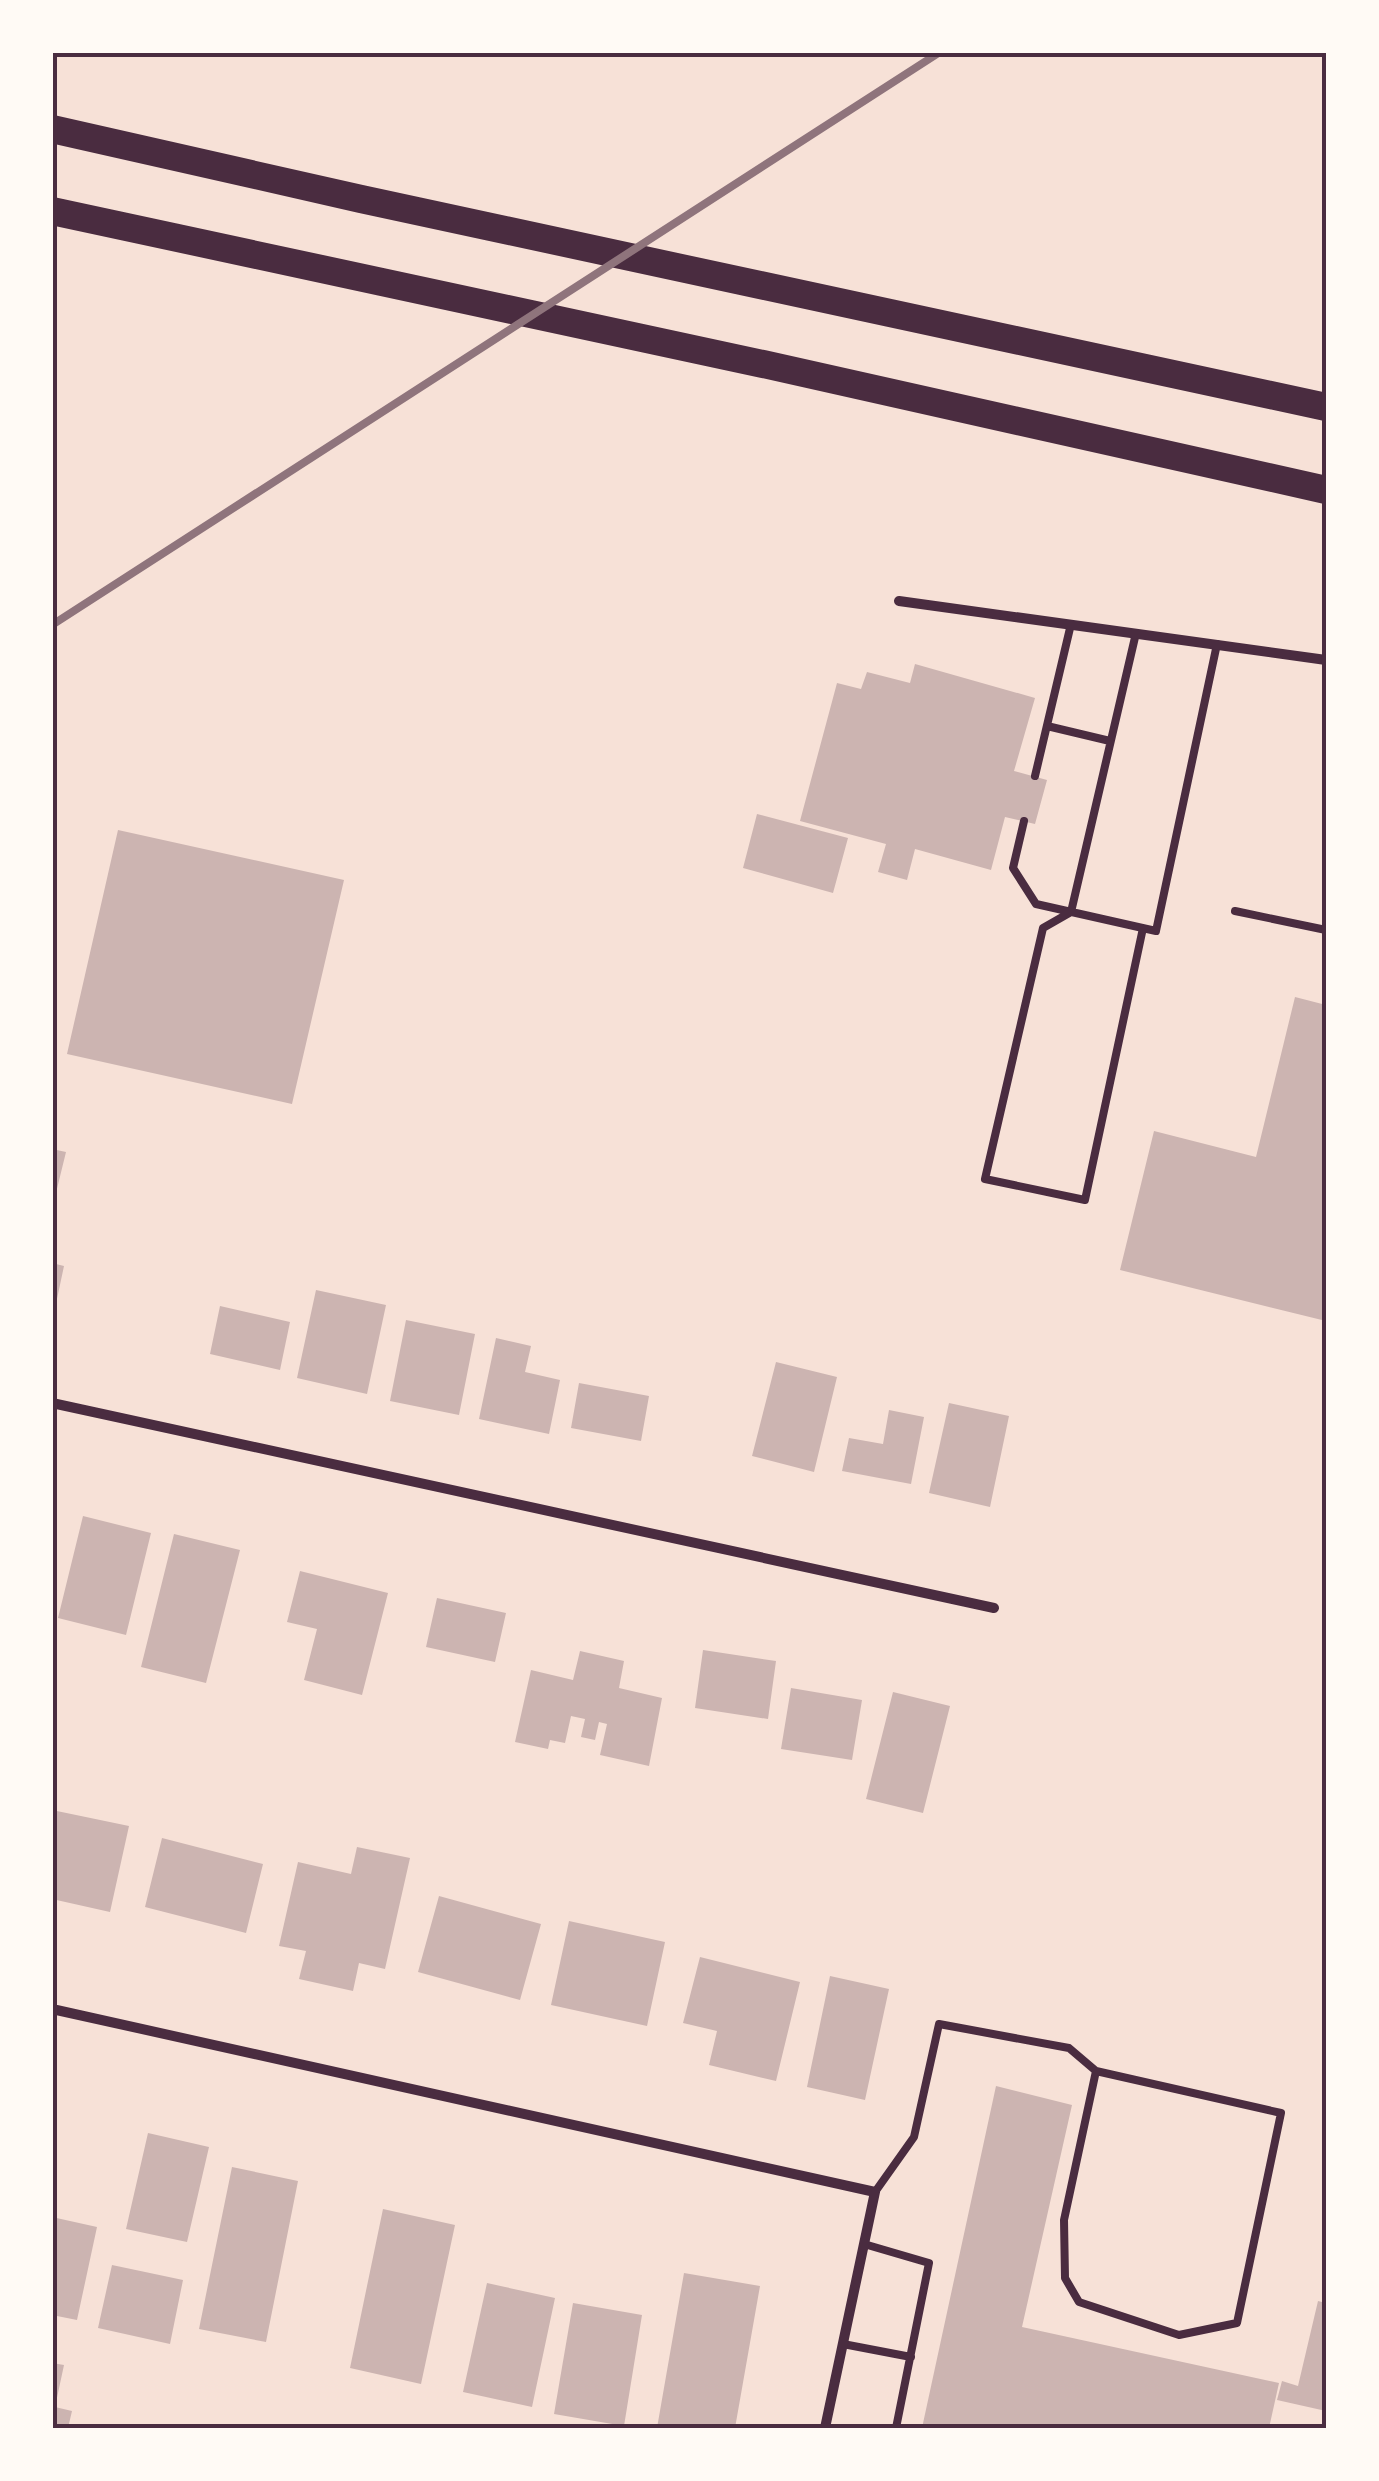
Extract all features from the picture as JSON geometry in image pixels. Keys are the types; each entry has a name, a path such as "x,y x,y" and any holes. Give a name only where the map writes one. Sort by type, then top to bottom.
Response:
{"highway":[{"path":"52,130 1326,407"},
{"path":"52,211 1326,490"}],"street":[{"path":"898,601 1326,660"},
{"path":"52,1404 994,1608"},
{"path":"52,2009 876,2192 824,2428"}],"lane":[{"path":"1035,776 1070,624"},
{"path":"1136,633 1072,912 1043,928 985,1179 1085,1200 1144,928"},
{"path":"1024,821 1013,868 1036,904 1156,931 1217,644"},
{"path":"1047,726 1110,741"},
{"path":"1235,911 1326,930"},
{"path":"876,2192 914,2137 939,2024 1070,2048 1096,2071 1282,2113 1237,2324 1178,2335 1078,2302 1065,2278 1064,2220 1096,2071"},
{"path":"864,2244 929,2263 896,2428"},
{"path":"842,2344 910,2357"}],"building":[{"path":"915,664 1035,698 1014,771 1047,780 1035,824 1005,817 991,870 915,849 907,880 878,872 886,844 800,821 837,683 861,689 867,672 910,683"},
{"path":"757,814 848,838 833,893 743,868"},
{"path":"118,830 344,880 292,1104 67,1054"},
{"path":"1295,997 1326,1005 1326,1321 1120,1270 1154,1131 1256,1157"},
{"path":"52,1149 66,1152 54,1201 52,1201"},
{"path":"52,1263 64,1266 54,1313 52,1313"},
{"path":"316,1290 386,1305 367,1394 297,1378"},
{"path":"220,1306 290,1322 280,1370 210,1354"},
{"path":"406,1320 475,1334 459,1415 390,1401"},
{"path":"496,1338 531,1346 525,1372 560,1380 549,1434 479,1419"},
{"path":"776,1362 837,1377 814,1472 752,1456"},
{"path":"579,1383 649,1396 641,1441 571,1428"},
{"path":"949,1403 1009,1416 990,1507 929,1493"},
{"path":"889,1410 924,1417 911,1484 842,1471 849,1438 883,1444"},
{"path":"83,1516 151,1533 126,1635 58,1618"},
{"path":"174,1534 240,1550 206,1683 141,1667"},
{"path":"300,1571 388,1593 362,1695 304,1680 317,1629 287,1622"},
{"path":"437,1598 506,1613 495,1662 426,1647"},
{"path":"703,1650 776,1661 768,1719 695,1708"},
{"path":"580,1651 624,1661 619,1688 662,1698 649,1766 600,1755 607,1724 599,1722 595,1740 581,1737 585,1719 571,1716 565,1743 550,1740 548,1749 515,1742 531,1670 573,1680"},
{"path":"791,1688 862,1700 852,1760 781,1749"},
{"path":"893,1692 950,1706 923,1813 866,1799"},
{"path":"52,1810 129,1826 110,1912 52,1899"},
{"path":"162,1838 263,1864 246,1933 145,1907"},
{"path":"357,1847 410,1858 385,1969 359,1963 353,1991 299,1979 306,1951 279,1946 298,1862 351,1874"},
{"path":"439,1896 541,1924 520,2000 418,1972"},
{"path":"569,1921 665,1942 647,2026 551,2005"},
{"path":"700,1957 800,1982 776,2081 709,2065 717,2031 683,2023"},
{"path":"830,1976 889,1989 865,2100 807,2087"},
{"path":"996,2086 1072,2105 1022,2327 1279,2383 1269,2428 922,2428"},
{"path":"148,2133 209,2147 187,2242 126,2229"},
{"path":"232,2167 298,2181 266,2342 199,2329"},
{"path":"383,2209 455,2225 421,2384 350,2368"},
{"path":"52,2217 97,2227 77,2320 52,2315"},
{"path":"112,2265 183,2280 170,2344 98,2328"},
{"path":"684,2273 760,2286 735,2428 657,2428"},
{"path":"487,2283 555,2298 532,2407 463,2392"},
{"path":"1318,2301 1326,2303 1326,2411 1277,2400 1282,2381 1298,2386"},
{"path":"573,2303 642,2315 624,2426 554,2414"},
{"path":"52,2363 64,2365 55,2407 72,2411 68,2428 52,2428"}],"railway":[{"path":"52,625 940,52"}]}
